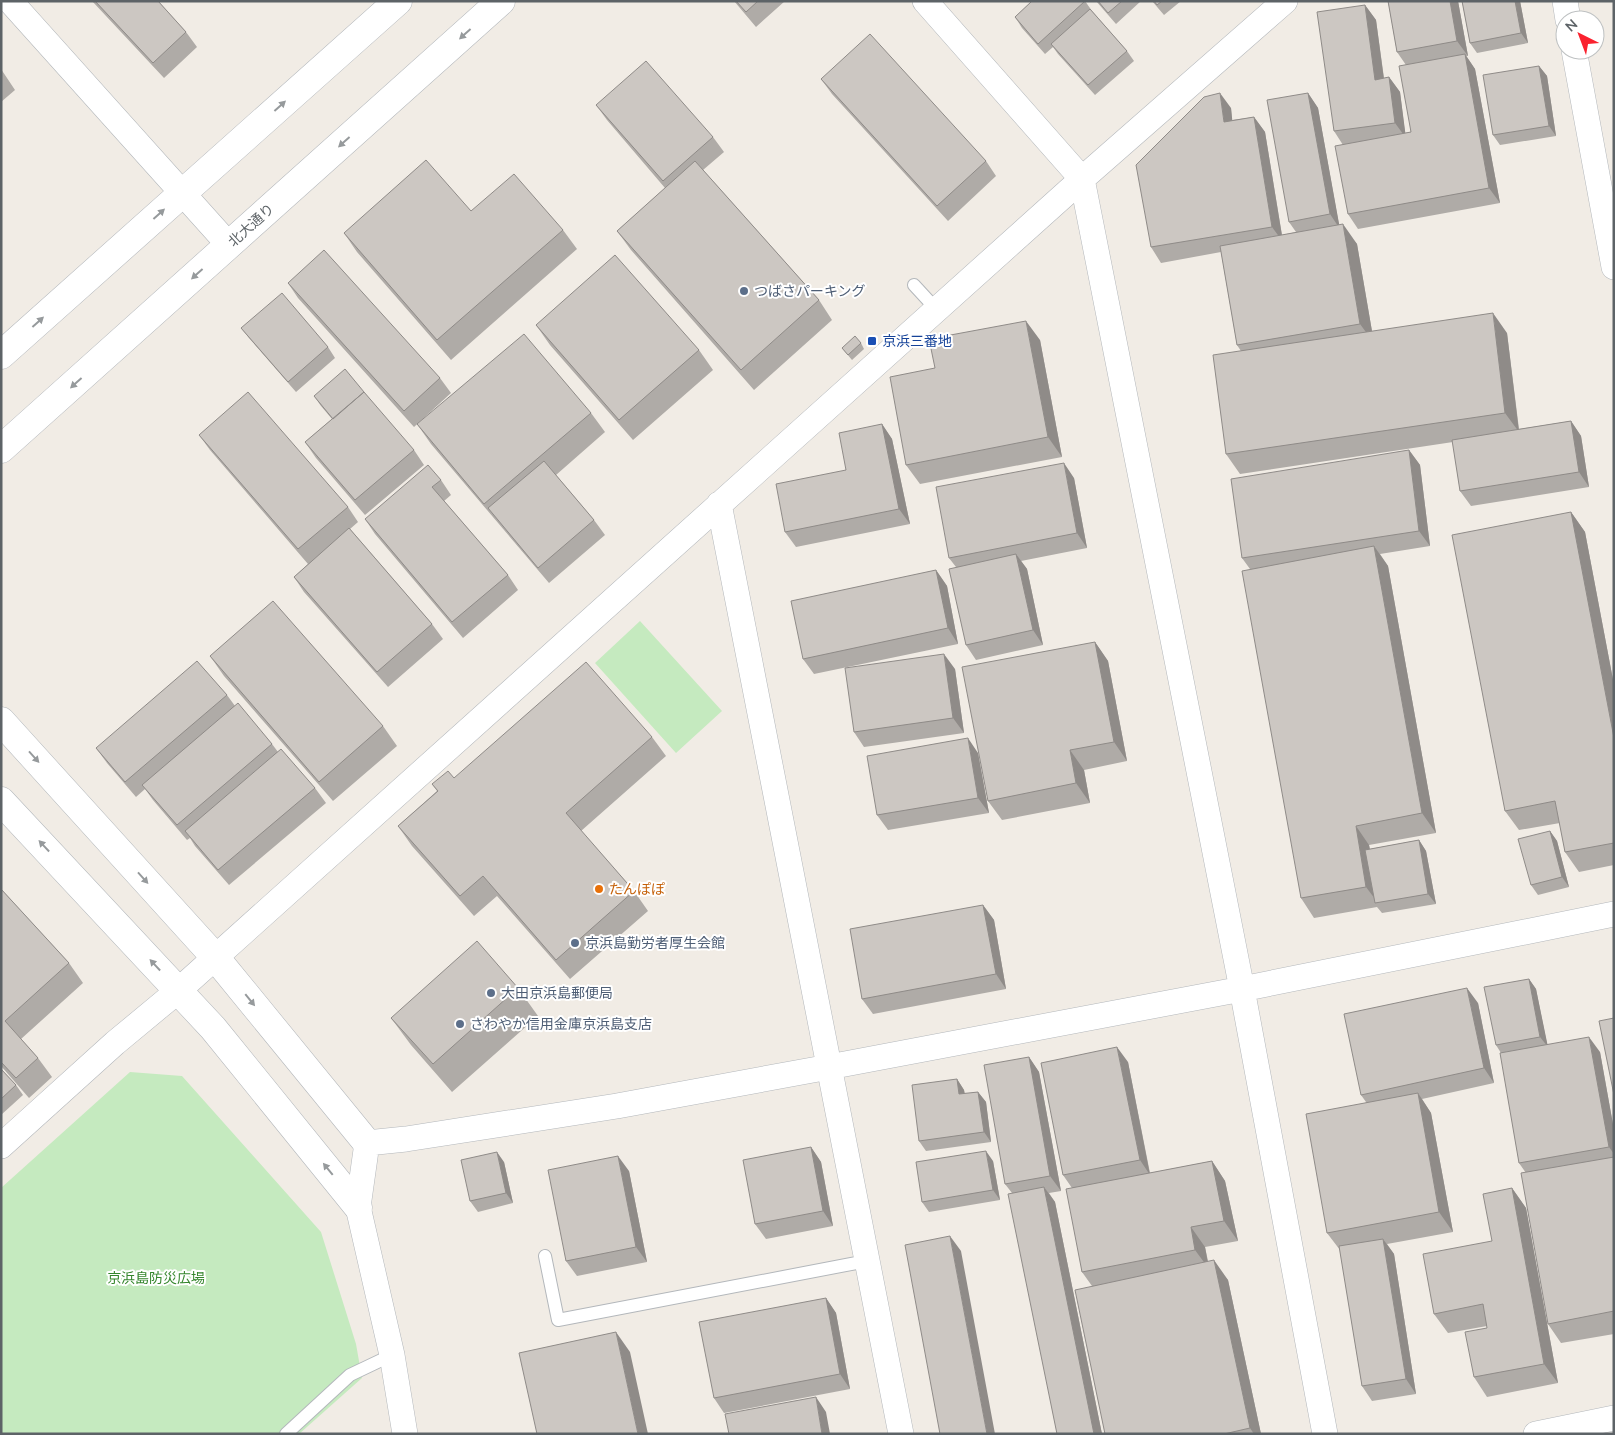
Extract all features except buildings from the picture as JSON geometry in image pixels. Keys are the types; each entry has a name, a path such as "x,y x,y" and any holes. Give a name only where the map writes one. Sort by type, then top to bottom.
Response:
{"street":[{"path":"10,1 229,245"},
{"path":"1,355 398,1"},
{"name":"北大通り","path":"1,449 501,1"},
{"path":"925,1 1082,179 1242,989 1325,1434"},
{"path":"1,1146 115,1043 179,990 1082,179 1285,1"},
{"path":"1576,60 1614,267"},
{"path":"719,504 901,1434"},
{"path":"1,721 215,957 367,1143 358,1207 392,1355 405,1434"},
{"path":"1,800 179,990 228,1046 358,1207"},
{"path":"367,1143 406,1139 608,1108 1242,989 1614,914"},
{"path":"1536,1434 1614,1418"}],"lane":[{"path":"914,285 937,310"},
{"path":"545,1256 558,1320 867,1261"},
{"path":"286,1434 350,1375 392,1355"}],"green space":[{"path":"640,621 722,711 676,753 595,663"},
{"name":"京浜島防災広場","path":"130,1072 182,1076 321,1232 356,1344 362,1378 299,1434 1,1434 1,1188"}],"place":[{"name":"つばさパーキング","path":"744,291"},
{"name":"京浜三番地","path":"872,341"},
{"name":"たんぽぽ","path":"599,889"},
{"name":"京浜島勤労者厚生会館","path":"575,943"},
{"name":"大田京浜島郵便局","path":"491,993"},
{"name":"さわやか信用金庫京浜島支店","path":"460,1024"}]}
